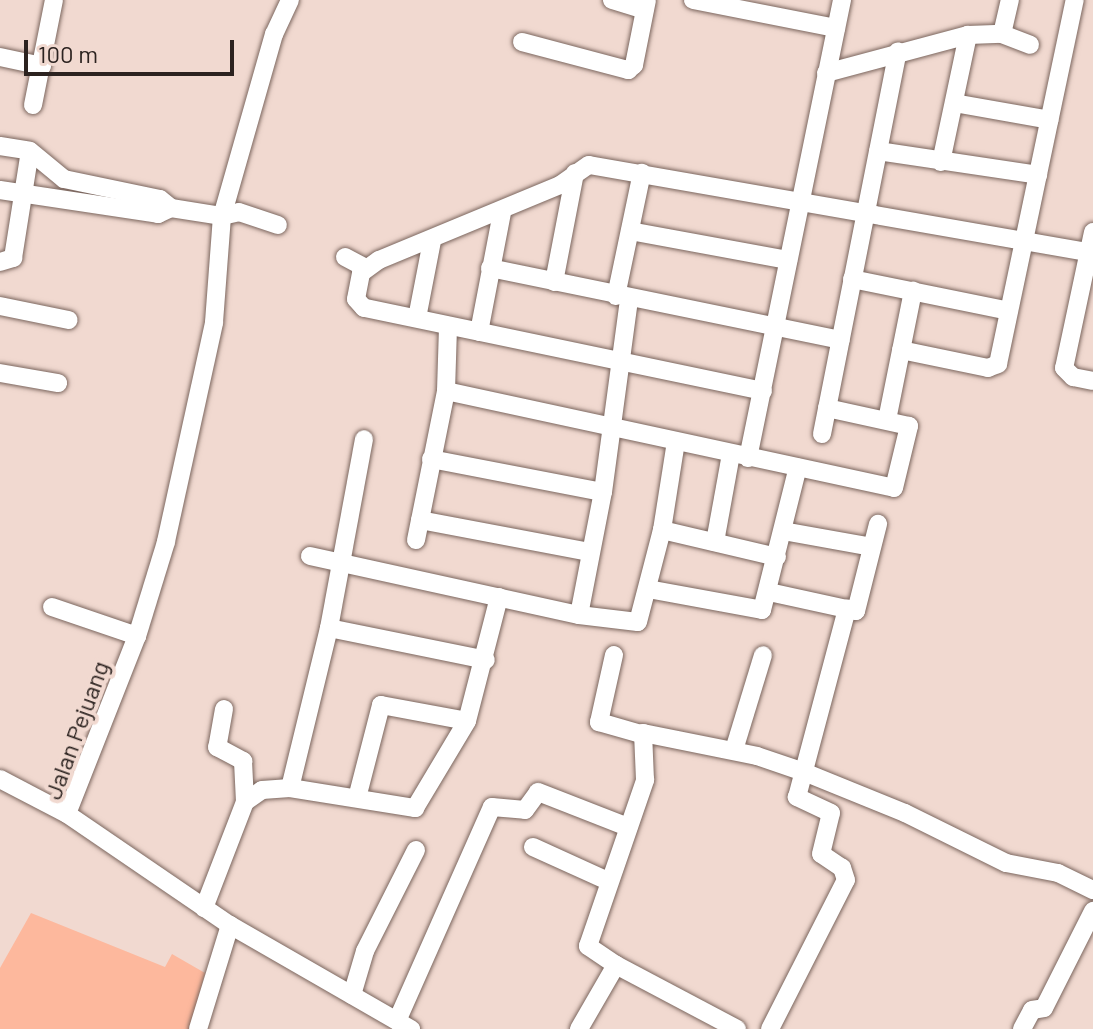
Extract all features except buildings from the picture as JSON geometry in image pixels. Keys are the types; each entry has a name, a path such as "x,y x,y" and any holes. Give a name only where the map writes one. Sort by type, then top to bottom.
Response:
{"street":[{"name":"Jalan Pejuang","path":"290,0 274,34 222,216 214,323 166,542 137,636 67,814 230,925 404,1025"},
{"path":"522,42 628,70 634,65 646,5 612,0"},
{"path":"693,0 836,28"},
{"path":"1002,34 1010,0"},
{"path":"901,350 992,368 1009,311 1075,0"},
{"path":"33,105 42,66 49,1"},
{"path":"715,542 763,391 798,202 836,28 846,2"},
{"path":"826,73 849,70 898,51 968,35 1002,34 1030,45"},
{"path":"941,162 968,35"},
{"path":"822,434 898,51"},
{"path":"0,57 42,66"},
{"path":"954,103 1050,120"},
{"path":"0,146 30,151 62,189"},
{"path":"0,262 13,258 30,151"},
{"path":"878,151 1038,175"},
{"path":"763,391 359,306 357,288 366,268 502,212 596,165 1023,244 1091,253"},
{"path":"554,282 575,173"},
{"path":"579,615 603,492 630,231 642,173"},
{"path":"0,190 25,194 62,189 160,199 171,208 222,216 239,212 278,225"},
{"path":"479,332 502,212"},
{"path":"630,231 788,260"},
{"path":"1093,232 1085,315 1064,368 1073,377 1093,381"},
{"path":"417,318 432,241"},
{"path":"345,257 366,268"},
{"path":"490,268 623,298 841,340"},
{"path":"852,279 1009,311"},
{"path":"887,420 913,291"},
{"path":"0,306 69,320"},
{"path":"416,540 446,391 448,326"},
{"path":"0,373 58,383"},
{"path":"446,391 611,430 894,488 910,430 887,420 827,408"},
{"path":"290,788 329,628 364,439"},
{"path":"310,556 579,615 638,622 662,530 676,442"},
{"path":"431,459 603,492"},
{"path":"648,589 758,612 769,592 798,467"},
{"path":"420,520 590,552"},
{"path":"769,592 856,611 862,605 878,524"},
{"path":"662,530 777,557"},
{"path":"783,531 872,547"},
{"path":"245,802 262,790 290,788 415,808 467,721 486,660 499,597"},
{"path":"52,607 137,636"},
{"path":"770,1029 846,880 842,868 821,854 830,811 797,797 847,609"},
{"path":"329,628 486,660"},
{"path":"614,655 599,722 641,734 734,750 804,772 905,813 1006,863 1058,873 1093,890"},
{"path":"734,750 763,655"},
{"path":"357,798 381,705 467,721"},
{"path":"204,908 245,802 245,764 217,747 224,709"},
{"path":"641,734 645,780 588,946 616,965 737,1029"},
{"path":"0,779 67,814"},
{"path":"404,1025 492,807 525,810 538,792 628,827"},
{"path":"533,847 608,881"},
{"path":"352,995 364,967 365,951 416,850"},
{"path":"1022,1029 1032,1010 1044,1008 1093,911"},
{"path":"198,1029 230,925"},
{"path":"579,1029 616,965"}],"shaded area":[{"path":"31,913 165,967 172,954 205,973 190,1029 0,1029 0,968"}]}
